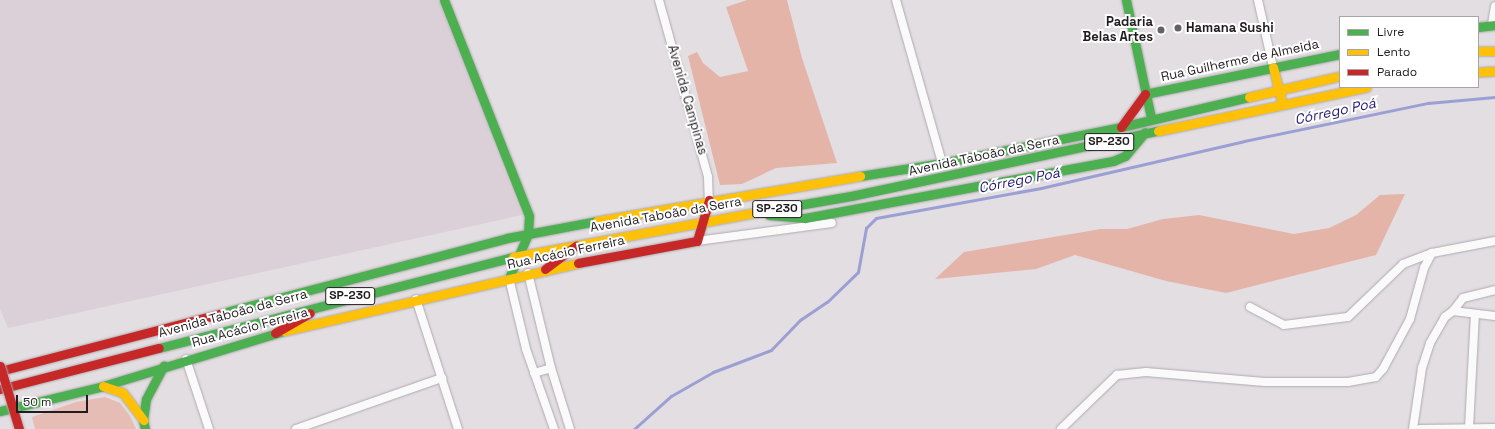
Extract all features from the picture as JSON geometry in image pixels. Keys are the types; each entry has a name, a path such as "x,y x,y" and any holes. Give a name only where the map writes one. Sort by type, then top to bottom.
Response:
{"main road":[{"path":"444,0 509,160 530,219 528,234 509,278"},
{"path":"756,213 805,218 1113,161 1125,156 1144,135 1151,118 1126,0"},
{"path":"1479,27 1493,25"},
{"path":"1479,51 1495,51"},
{"name":"Rua Guilherme de Almeida","path":"1145,94 1339,54"},
{"path":"1273,67 1283,105"},
{"path":"1479,72 1495,71"},
{"name":"Avenida Taboão da Serra","path":"0,371 359,275 546,230 709,200 942,163 1121,127 1151,118 1339,76"},
{"name":"Avenida Taboão da Serra","path":"0,388 354,295 519,256 851,196 1361,88"},
{"path":"1121,127 1145,94"},
{"path":"697,241 709,200"},
{"path":"530,219 546,230"},
{"name":"Rua Acácio Ferreira","path":"0,411 103,386 186,358 275,333 544,269 697,241"},
{"path":"544,269 579,244"},
{"path":"275,333 312,311 354,295"},
{"path":"144,424 148,395 164,365"},
{"path":"0,366 19,429"},
{"path":"130,400 133,376"},
{"path":"103,386 118,390 130,400 144,424"}],"street":[{"name":"Avenida Campinas","path":"659,0 708,177 709,200"},
{"path":"896,0 942,163"},
{"path":"1258,0 1273,67"},
{"path":"1493,25 1495,6"},
{"name":"Rua Acácio Ferreira","path":"697,241 832,223"},
{"path":"1250,306 1284,325 1348,317 1403,264 1432,253 1495,241"},
{"path":"1061,429 1116,375 1146,372 1265,382 1348,382 1376,377 1383,369 1410,320 1424,268 1432,253"},
{"path":"528,273 551,368 570,429"},
{"path":"509,278 534,373 554,429"},
{"path":"1413,429 1426,353 1445,317 1453,311 1463,298 1495,290"},
{"path":"416,299 458,429"},
{"path":"1453,311 1495,316"},
{"path":"1469,428 1475,314"},
{"path":"186,358 209,429"},
{"path":"534,373 551,368"},
{"path":"296,429 442,378"},
{"path":"1420,429 1495,428"}],"shaded area":[{"path":"0,0 438,0 522,215 8,328 0,309"},
{"path":"747,0 787,0 802,58 837,163 776,168 742,184 720,185 688,56 697,52 703,63 720,77 748,71 726,7"},
{"path":"1405,194 1376,255 1226,293 1166,281 1075,255 1036,269 935,279 964,252 1101,229 1127,229 1163,219 1199,215 1294,234 1329,228 1356,215 1380,195"},
{"path":"105,397 120,403 130,416 136,429 35,429 32,417 76,402"}],"waterway":[{"name":"Córrego Poá","path":"634,429 671,396 713,372 771,350 800,320 827,302 858,272 866,228 876,218 1041,188 1244,141 1428,103 1495,97"}],"traffic: fast":[{"path":"444,0 529,216 528,234 509,278"},
{"path":"1126,0 1151,118"},
{"path":"1479,27 1495,25"},
{"path":"1145,94 1339,54"},
{"path":"860,176 942,163 1121,127 1249,97"},
{"path":"764,211 851,196 1158,131"},
{"path":"769,215 805,218 1113,161 1125,156 1145,132"},
{"path":"222,313 507,238 597,221"},
{"path":"159,348 513,257"},
{"path":"0,411 103,386 284,331"},
{"path":"145,429 143,420 146,399 164,365"}],"traffic: slow":[{"path":"1479,51 1495,51"},
{"path":"1273,67 1281,99"},
{"path":"1479,72 1495,71"},
{"path":"1249,97 1339,76"},
{"path":"1158,131 1361,88"},
{"path":"597,221 860,176"},
{"path":"513,257 764,211"},
{"path":"284,331 578,263"},
{"path":"103,386 123,393 143,420"}],"traffic: jam":[{"path":"1121,127 1145,94"},
{"path":"578,263 697,241 709,200"},
{"path":"545,269 576,246"},
{"path":"0,371 222,313"},
{"path":"275,333 310,313"},
{"path":"0,389 159,348"},
{"path":"0,366 19,429"}],"place":[{"name":"Hamana Sushi","path":"1178,28"},
{"name":"Padaria Belas Artes","path":"1161,30"}]}
